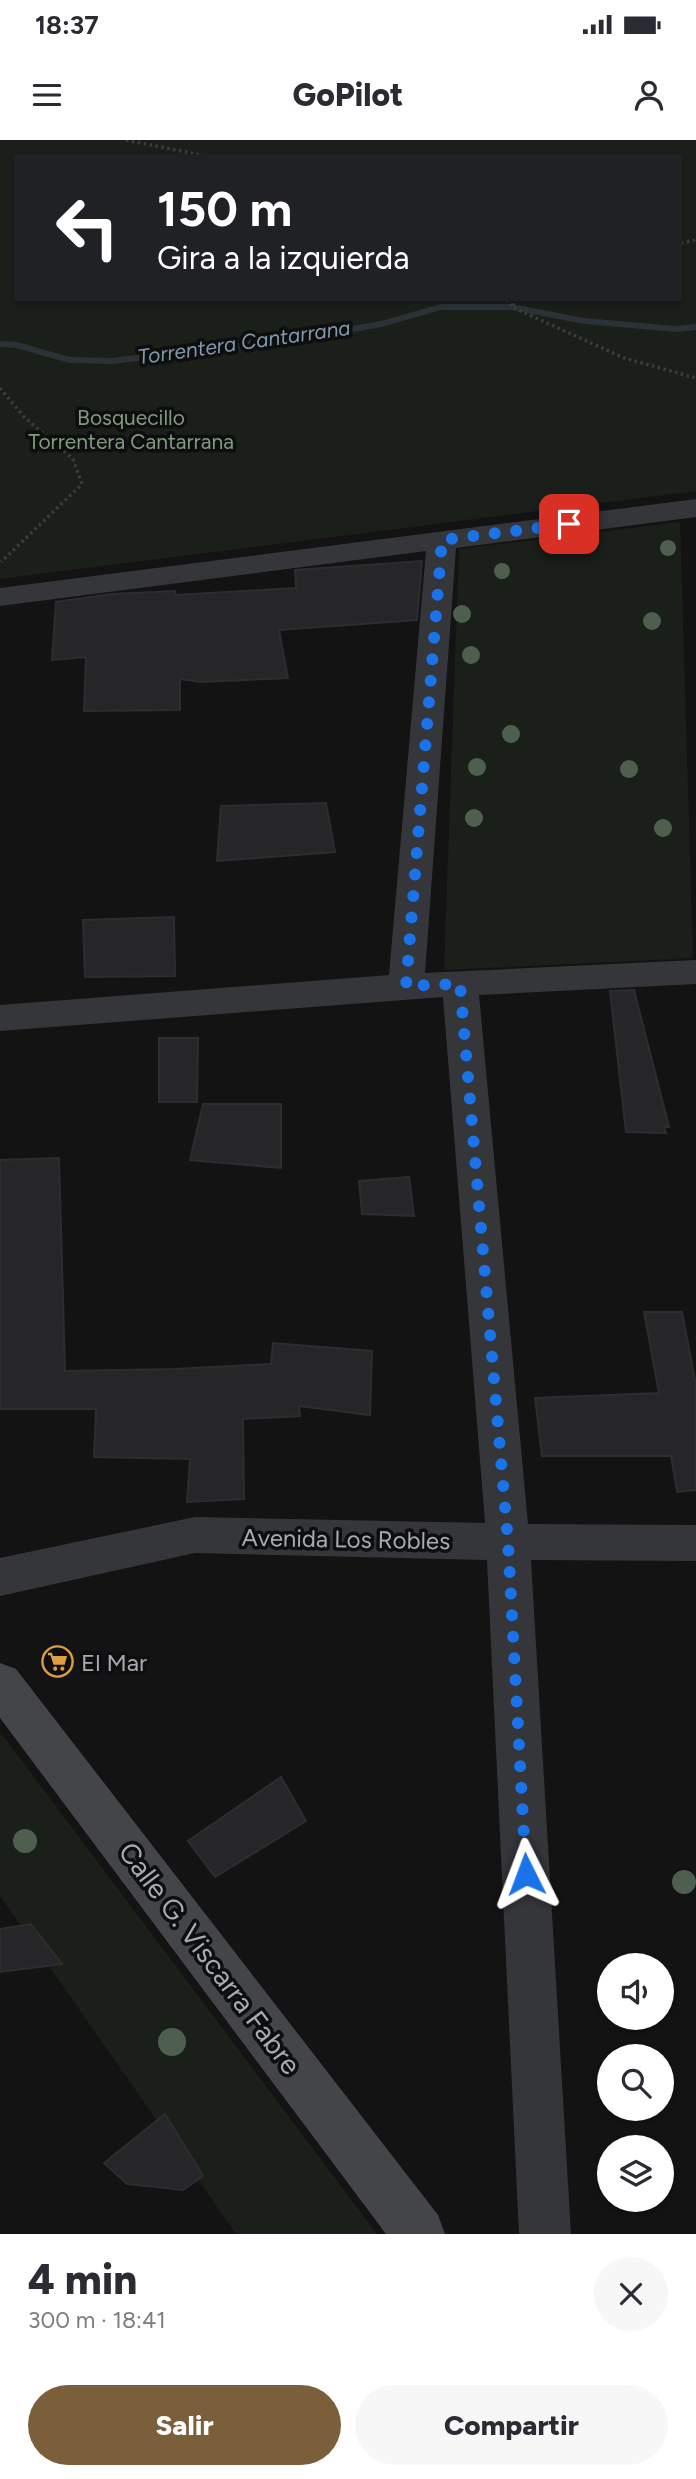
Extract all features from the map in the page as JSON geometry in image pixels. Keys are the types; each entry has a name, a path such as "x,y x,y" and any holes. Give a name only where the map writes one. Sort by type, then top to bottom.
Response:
{"street":[{"path":"0,597 696,508"},
{"path":"406,986 442,540"},
{"path":"0,1018 406,986 696,972"},
{"path":"460,984 508,1542 545,2234"},
{"name":"Avenida Los Robles","path":"0,1577 195,1535 696,1543"},
{"name":"Calle G. Viscarra Fabre","path":"0,1683 419,2234"}],"path":[{"path":"126,140 196,154"},
{"path":"508,301 512,307 624,358 696,378"},
{"path":"512,307 516,301"},
{"path":"0,387 23,416 73,459 82,484 0,562"}],"green space":[{"name":"Bosquecillo Torrentera Cantarrana","path":"0,140 696,140 696,491 0,579"},
{"path":"680,522 693,958 444,970 459,549"},
{"path":"0,1732 377,2234 236,2234 0,1896"}],"building":[{"path":"422,561 417,620 279,630 288,678 201,682 180,679 180,710 84,711 86,657 52,660 56,602 112,594 175,591 175,595 296,588 295,570"},
{"path":"326,803 335,852 217,861 221,806"},
{"path":"174,917 175,976 85,977 83,920"},
{"path":"634,990 669,1127 664,1127 666,1133 626,1132 610,991"},
{"path":"159,1038 198,1038 197,1102 159,1102"},
{"path":"203,1104 281,1104 281,1168 190,1160"},
{"path":"59,1158 65,1371 271,1364 273,1343 372,1351 370,1415 299,1406 300,1416 243,1419 244,1499 187,1502 190,1459 94,1457 96,1409 0,1409 0,1160"},
{"path":"409,1177 414,1216 362,1214 359,1181"},
{"path":"644,1312 682,1312 696,1385 696,1490 677,1492 671,1456 542,1456 535,1398 659,1393"},
{"path":"281,1777 306,1821 215,1877 188,1841"},
{"path":"31,1924 62,1964 0,1972 0,1929"},
{"path":"165,2114 203,2176 183,2190 127,2184 104,2163"}],"waterway":[{"name":"Torrentera Cantarrana","path":"0,344 17,345 69,360 112,361 301,338 382,324 441,307 512,307 584,321 676,329 696,327"}],"place":[{"name":"El Mar","path":"58,1662"}],"route":[{"path":"526,1874 508,1542 460,984 406,986 442,540 569,524"}]}
